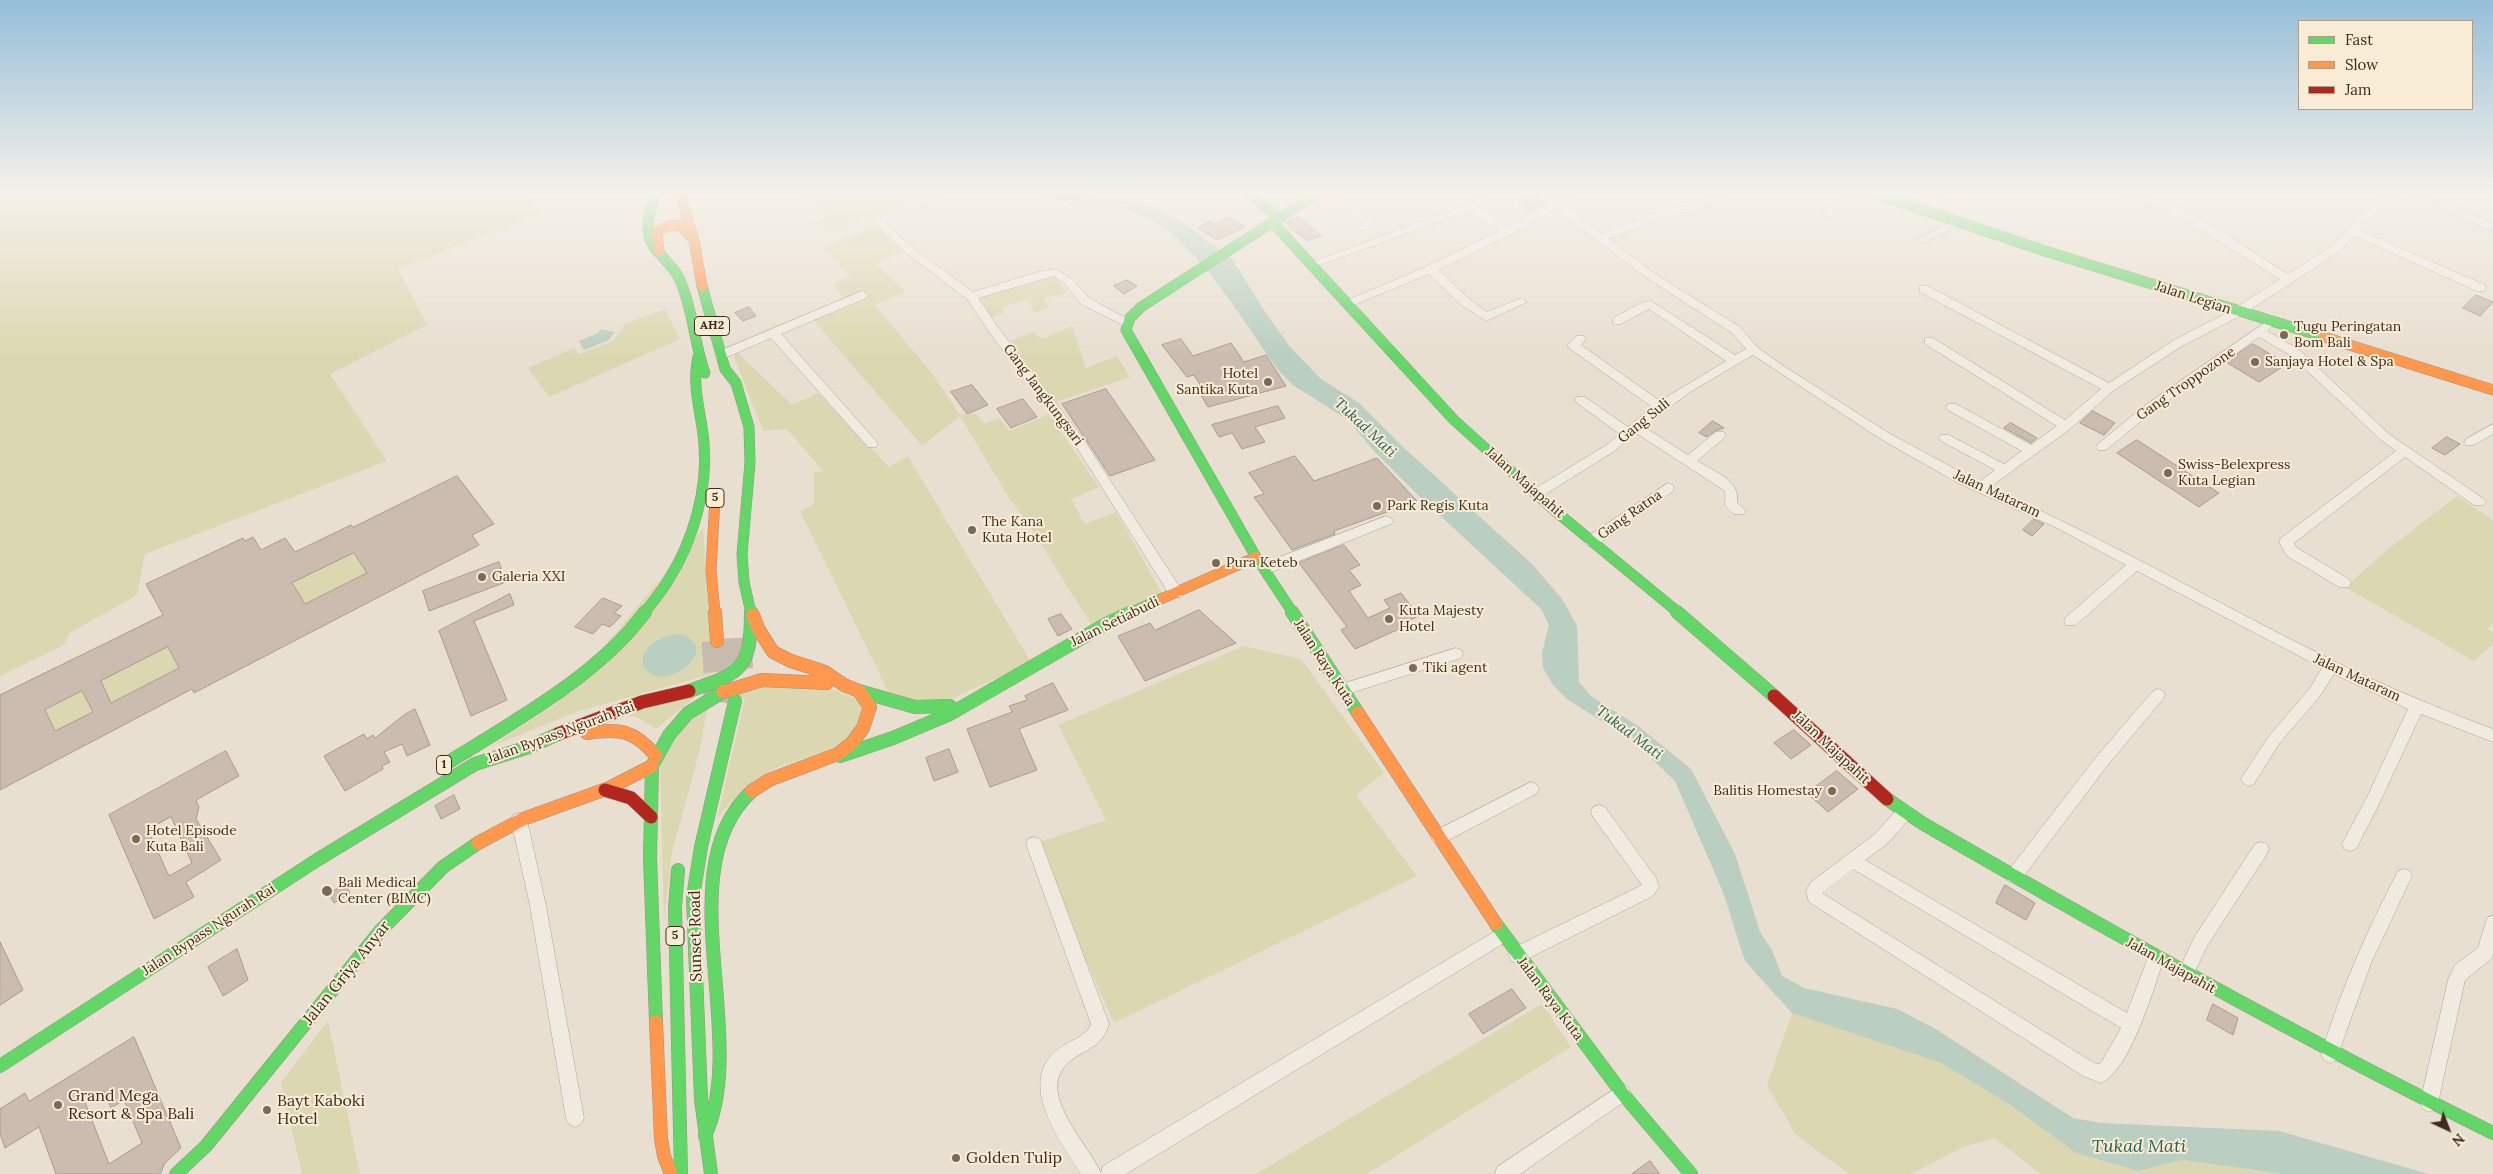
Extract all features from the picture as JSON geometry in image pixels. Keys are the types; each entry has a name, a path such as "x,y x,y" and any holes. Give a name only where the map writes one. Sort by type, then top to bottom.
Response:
{"main road":[{"name":"Jalan Bypass Ngurah Rai","path":"440,768 572,682 622,637 671,578 691,537 697,519 703,481 704,438 693,373 698,357 682,283 674,267 655,246"},
{"path":"659,246 660,251"},
{"name":"Jalan Bypass Ngurah Rai","path":"0,1066 317,860 475,764 532,746 590,720 642,702 705,687 726,678 743,664 751,643 751,609 742,566 743,527 750,463 749,427 736,383 725,368 721,355 701,283 695,246"},
{"path":"1127,322 1145,304 1238,246"},
{"name":"Jalan Majapahit","path":"1297,246 1410,376 1482,446 1592,541 1716,641 1862,777 1905,812 2184,974 2330,1054 2493,1133"},
{"name":"Jalan Legian","path":"2031,246 2271,323 2493,390"},
{"name":"Jalan Raya Kuta","path":"1127,322 1129,336 1256,557 1341,690 1503,935 1622,1093 1691,1174"},
{"path":"698,357 708,386"},
{"path":"724,388 725,368"},
{"name":"5","path":"717,486 712,529 710,584 717,641"},
{"name":"Jalan Setiabudi","path":"826,761 950,714 978,696 1093,631 1256,557"},
{"path":"751,609 759,630 773,652 791,661 825,672 844,685"},
{"path":"654,761 669,735 688,713 721,692 762,680 844,685"},
{"name":"Jalan Setiabudi","path":"844,685 912,709 923,711 948,707 978,696"},
{"path":"705,1136 718,1112 720,1095 720,1029 714,920 717,861 722,839 733,812 752,791 787,771 826,761 855,741 867,723 870,707 859,691"},
{"name":"Sunset Road","path":"711,1174 705,1136 699,1064 694,897 701,846 725,751 735,701"},
{"path":"532,746 605,729 620,728 636,734 648,745 654,761 650,872 656,958 661,1139 664,1156 671,1174"},
{"name":"Jalan Griya Anyar","path":"176,1174 206,1146 338,982 412,897 456,856 486,837 519,820 563,802 605,790 654,761"},
{"name":"Jalan Griya Anyar","path":"605,790 635,798 651,818"},
{"name":"Sunset Road","path":"680,860 675,907 681,1174"}],"street":[{"name":"Gang Jangkungsari","path":"904,246 971,296 996,333 1078,440 1133,529 1176,592"},
{"path":"1313,264 1363,246"},
{"path":"1347,303 1431,270 1480,246"},
{"name":"Jalan Mataram","path":"1612,246 1651,276 1736,330 1754,350 1790,377 1883,435 1980,488 2036,512 2331,666 2417,706 2493,736"},
{"path":"2233,246 2287,279"},
{"path":"1980,488 2066,426 2109,388 2178,343 2238,312 2321,259 2338,246"},
{"path":"2385,246 2481,288"},
{"path":"1431,270 1464,302 1486,317 1521,302"},
{"path":"971,296 1042,274 1056,272 1068,281 1090,305 1127,322"},
{"path":"1924,289 2109,388"},
{"path":"721,355 862,295"},
{"path":"1617,322 1647,305 1651,305 1735,361"},
{"name":"Gang Troppozone","path":"2102,447 2183,383 2271,323"},
{"path":"2260,332 2294,352 2367,421 2404,451 2479,502"},
{"path":"773,333 872,444"},
{"path":"1580,339 1573,345 1660,407"},
{"path":"1929,342 2066,426"},
{"name":"Gang Suli","path":"1536,494 1582,467 1633,431 1660,407 1754,350"},
{"path":"1581,400 1688,461 1730,488 1732,492 1730,504 1739,510"},
{"path":"1952,407 2032,451"},
{"path":"2470,442 2493,428"},
{"path":"1688,461 1720,435"},
{"path":"1945,438 2005,470"},
{"path":"2344,583 2292,552 2286,542 2404,451"},
{"name":"Gang Ratna","path":"1592,541 1668,488"},
{"path":"1264,569 1386,521"},
{"path":"2071,620 2136,564"},
{"path":"1341,690 1456,654"},
{"path":"2249,779 2274,740 2315,692 2331,666"},
{"path":"2014,876 2102,761 2158,695"},
{"path":"2350,844 2417,706"},
{"path":"1439,836 1531,789"},
{"path":"1518,955 1650,888 1650,883 1599,812"},
{"path":"1905,812 1881,839 1815,889 1813,894 1817,899 2089,1070 2101,1074 2109,1069 2131,1025 2156,958"},
{"path":"519,820 538,906 575,1118"},
{"path":"1034,844 1100,1024 1098,1032 1094,1037 1056,1062 1050,1073 1049,1079 1055,1113 1101,1173 1503,935"},
{"path":"2184,974 2201,942 2261,849"},
{"path":"1851,860 2131,1025"},
{"path":"2330,1054 2345,1003 2362,960 2404,876"},
{"path":"2428,1103 2457,980 2461,971 2485,953 2493,923"},
{"path":"1504,1174 1622,1093"}],"shaded area":[{"path":"0,246 458,246 398,269 427,325 330,374 387,461 145,554 137,595 70,633 64,645 0,676"},
{"path":"829,246 899,246 904,251 875,263 905,292 875,305 931,372 960,415 976,414 984,424 999,418 1010,431 1049,414 1099,487 1071,499 1085,524 1116,512 1163,595 1092,626 1032,530 1007,495 960,416 922,446 810,316 845,301 833,283 850,276 824,248"},
{"path":"1054,274 1067,293 1044,298 1048,307 1035,313 1027,299 1001,307 1004,313 989,318 975,297"},
{"path":"665,309 680,339 549,397 528,368 574,348 579,354 613,341 625,324"},
{"path":"1072,326 1086,368 1117,356 1130,377 1056,402 1010,341 1033,332 1042,339"},
{"path":"738,353 792,405 818,393 889,467 908,456 1031,662 947,701 932,702 901,698 888,691 800,511 814,504 814,472 823,471 787,429 763,431 734,357"},
{"path":"2457,496 2493,520 2493,624 2488,629 2493,633 2493,644 2474,661 2345,587 2392,546"},
{"path":"703,528 711,644 746,638 745,644 715,673 576,712 490,747 557,703","holes":["671,635 696,654 644,668 646,650 649,646 658,639"]},
{"path":"354,553 367,573 305,604 292,583"},
{"path":"1244,646 1301,659 1384,773 1356,795 1417,876 1114,1023 1034,844 1106,820 1058,725"},
{"path":"168,647 179,668 111,703 101,681"},
{"path":"793,683 824,686 862,701 863,718 857,731 831,749 781,766 760,777 740,793 717,819 745,697 708,703 700,749 672,853 664,922 660,769 672,739 694,712 722,693 754,684"},
{"path":"710,685 656,729 637,717 621,715"},
{"path":"82,691 93,712 55,731 45,710"},
{"path":"1542,1004 1571,1047 1367,1174 1256,1174"},
{"path":"1792,1013 1941,1063 2012,1106 2077,1153 2138,1171 2182,1160 2285,1174 2040,1174 1995,1138 1964,1147 1911,1174 1849,1174 1796,1135 1767,1085"},
{"path":"328,1021 360,1174 302,1174 281,1082"}],"water":[{"name":"Tukad Mati","path":"1184,246 1214,246 1233,260 1265,312 1290,347 1321,379 1359,403 1402,446 1533,565 1562,599 1577,626 1579,682 1591,696 1638,726 1691,769 1735,854 1760,932 1772,950 1782,976 1804,988 1897,1009 1934,1028 2073,1118 2101,1123 2279,1131 2429,1174 2285,1174 2182,1160 2138,1171 2076,1153 2012,1106 1941,1063 1792,1013 1745,961 1723,892 1675,781 1631,739 1568,700 1553,685 1543,668 1542,653 1549,625 1541,609 1421,498 1374,451 1348,420 1293,385 1279,371 1233,305 1196,258"},
{"path":"600,329 615,332 609,340 584,350 579,341 598,333"},
{"path":"680,634 693,641 696,650 693,660 684,669 672,675 660,677 649,673 642,662 646,650 661,638"}],"building":[{"path":"1127,280 1137,286 1124,294 1114,286"},
{"path":"2476,295 2493,302 2480,316 2463,308"},
{"path":"749,307 756,316 743,321 735,313"},
{"path":"1181,339 1193,356 1231,343 1244,362 1266,355 1286,386 1208,407 1201,395 1206,394 1194,375 1187,377 1162,345"},
{"name":"Sanjaya Hotel & Spa","path":"2253,344 2287,364 2259,382 2226,362"},
{"path":"972,385 988,405 967,414 951,392"},
{"path":"1106,389 1155,460 1110,476 1062,404"},
{"path":"1023,399 1037,417 1011,428 997,409"},
{"path":"1278,406 1285,418 1255,427 1265,442 1242,449 1232,433 1219,437 1212,425"},
{"path":"2093,411 2115,423 2104,435 2080,423"},
{"path":"1713,421 1724,428 1715,431 1707,437 1699,433"},
{"path":"2011,423 2037,438 2031,443 2004,428"},
{"path":"2447,437 2460,444 2445,455 2432,448"},
{"name":"Swiss-Belexpress Kuta Legian","path":"2137,440 2219,493 2199,507 2117,453"},
{"name":"Park Regis Kuta","path":"1295,456 1314,481 1377,458 1417,501 1334,531 1335,534 1292,550 1254,497 1264,494 1249,473"},
{"path":"457,476 494,524 472,535 479,545 194,693 192,689 0,790 0,695 163,615 146,584 243,538 245,541 253,537 261,550 285,538 295,552 351,525 353,527","holes":["354,553 367,573 305,604 292,583","168,647 179,668 111,703 101,681","82,691 93,712 55,731 45,710"]},
{"path":"2034,519 2044,524 2032,536 2023,530"},
{"path":"1344,545 1360,565 1349,570 1361,585 1349,591 1368,618 1390,608 1384,600 1401,593 1419,616 1405,622 1408,625 1355,649 1341,630 1347,627 1299,563"},
{"name":"Galeria XXI","path":"499,562 506,582 429,611 423,591"},
{"path":"510,594 514,605 474,621 507,700 471,716 439,631"},
{"path":"603,598 622,606 614,613 621,616 610,627 602,624 593,634 575,627"},
{"path":"1199,610 1236,643 1145,681 1118,636 1150,623 1155,630"},
{"path":"1061,614 1072,629 1058,636 1048,619"},
{"path":"1053,683 1068,710 1019,729 1037,770 990,787 967,729 1012,712 1009,706 1027,700 1025,696"},
{"path":"415,709 430,745 407,756 402,744 384,752 390,762 382,766 383,769 345,791 324,756 364,734 367,739 373,735 375,738 404,715"},
{"path":"1794,730 1811,745 1791,759 1774,743"},
{"path":"949,749 958,772 934,781 926,758"},
{"name":"Hotel Episode Kuta Bali","path":"226,751 239,776 196,800 199,807 196,819 221,860 186,882 194,897 154,919 109,815","holes":["171,817 192,863 169,876 148,830"]},
{"name":"Balitis Homestay","path":"1837,771 1858,789 1828,812 1807,793"},
{"path":"454,795 460,809 441,819 435,806"},
{"path":"345,884 350,893 334,903 329,894"},
{"path":"2005,885 2035,903 2026,920 1996,903"},
{"path":"0,942 23,990 0,1005"},
{"path":"237,949 248,980 223,996 208,967"},
{"path":"1512,989 1526,1008 1483,1034 1469,1014"},
{"path":"2213,1004 2238,1018 2233,1035 2207,1020"},
{"name":"Grand Mega Resort & Spa Bali","path":"134,1037 181,1148 165,1163 160,1174 56,1174 39,1127 5,1148 0,1134 0,1109 25,1093 29,1101","holes":["104,1091 111,1108 124,1100 142,1143 109,1164 85,1102"]},
{"path":"1650,1161 1660,1174 1632,1174"}],"tunnel":[{"path":"736,638 738,679"},
{"path":"717,641 720,684 718,702"}],"traffic: fast":[{"path":"654,246 672,265 681,281 700,360 705,373"},
{"path":"1236,246 1141,307 1130,318 1126,330 1256,557 1358,713"},
{"path":"1294,246 1454,420 1554,510 1702,632 1774,696"},
{"path":"2030,246 2324,337"},
{"path":"689,691 726,678 743,663 751,643 751,609 744,582 742,554 750,463 749,427 736,383 725,369 702,286"},
{"path":"447,763 529,712 608,652 642,617 670,579 690,536 702,488 705,445 695,388 698,357"},
{"path":"840,756 893,738 950,714 1108,623 1161,599"},
{"path":"859,691 915,707 938,708 950,706"},
{"path":"656,1022 650,858 652,766 669,735 688,713 723,692"},
{"path":"711,1174 701,1099 693,897 701,847 735,701"},
{"path":"0,1066 317,860 475,764 532,746 558,734"},
{"path":"705,1136 717,1104 721,1070 712,928 715,872 720,845 726,828 739,804 752,791"},
{"path":"1887,799 1922,823 2204,984 2348,1060 2493,1133"},
{"path":"176,1174 206,1146 381,930 443,867 478,843"},
{"path":"678,870 675,907 681,1174"},
{"path":"1496,924 1622,1093 1691,1174"}],"traffic: slow":[{"path":"658,246 659,251"},
{"path":"695,246 702,286"},
{"path":"2324,337 2493,390"},
{"path":"715,498 711,570 717,641"},
{"path":"1161,599 1256,557"},
{"path":"752,791 769,780 838,754 852,743 863,728 870,707 859,691 844,685 825,672 791,661 773,652 759,630 753,615"},
{"path":"723,692 762,680 827,683"},
{"path":"1358,713 1496,924"},
{"path":"587,733 609,730 626,732 641,740 656,756"},
{"path":"478,843 523,819 609,788 652,766"},
{"path":"656,1022 661,1139 664,1156 671,1174"}],"traffic: jam":[{"path":"558,734 642,702 689,691"},
{"path":"1774,696 1887,799"},
{"path":"605,790 631,798 651,817"}],"place":[{"name":"Tugu Peringatan Bom Bali","path":"2284,335"},
{"name":"Sanjaya Hotel & Spa","path":"2255,362"},
{"name":"Hotel Santika Kuta","path":"1268,382"},
{"name":"Swiss-Belexpress Kuta Legian","path":"2168,473"},
{"name":"Park Regis Kuta","path":"1377,506"},
{"name":"The Kana Kuta Hotel","path":"972,530"},
{"name":"Pura Keteb","path":"1216,563"},
{"name":"Galeria XXI","path":"482,577"},
{"name":"Kuta Majesty Hotel","path":"1389,619"},
{"name":"Tiki agent","path":"1413,668"},
{"name":"Balitis Homestay","path":"1832,791"},
{"name":"Hotel Episode Kuta Bali","path":"136,839"},
{"name":"Bali Medical Center (BIMC)","path":"327,891"},
{"name":"Grand Mega Resort & Spa Bali","path":"58,1105"},
{"name":"Bayt Kaboki Hotel","path":"267,1110"},
{"name":"Golden Tulip","path":"956,1158"}]}
